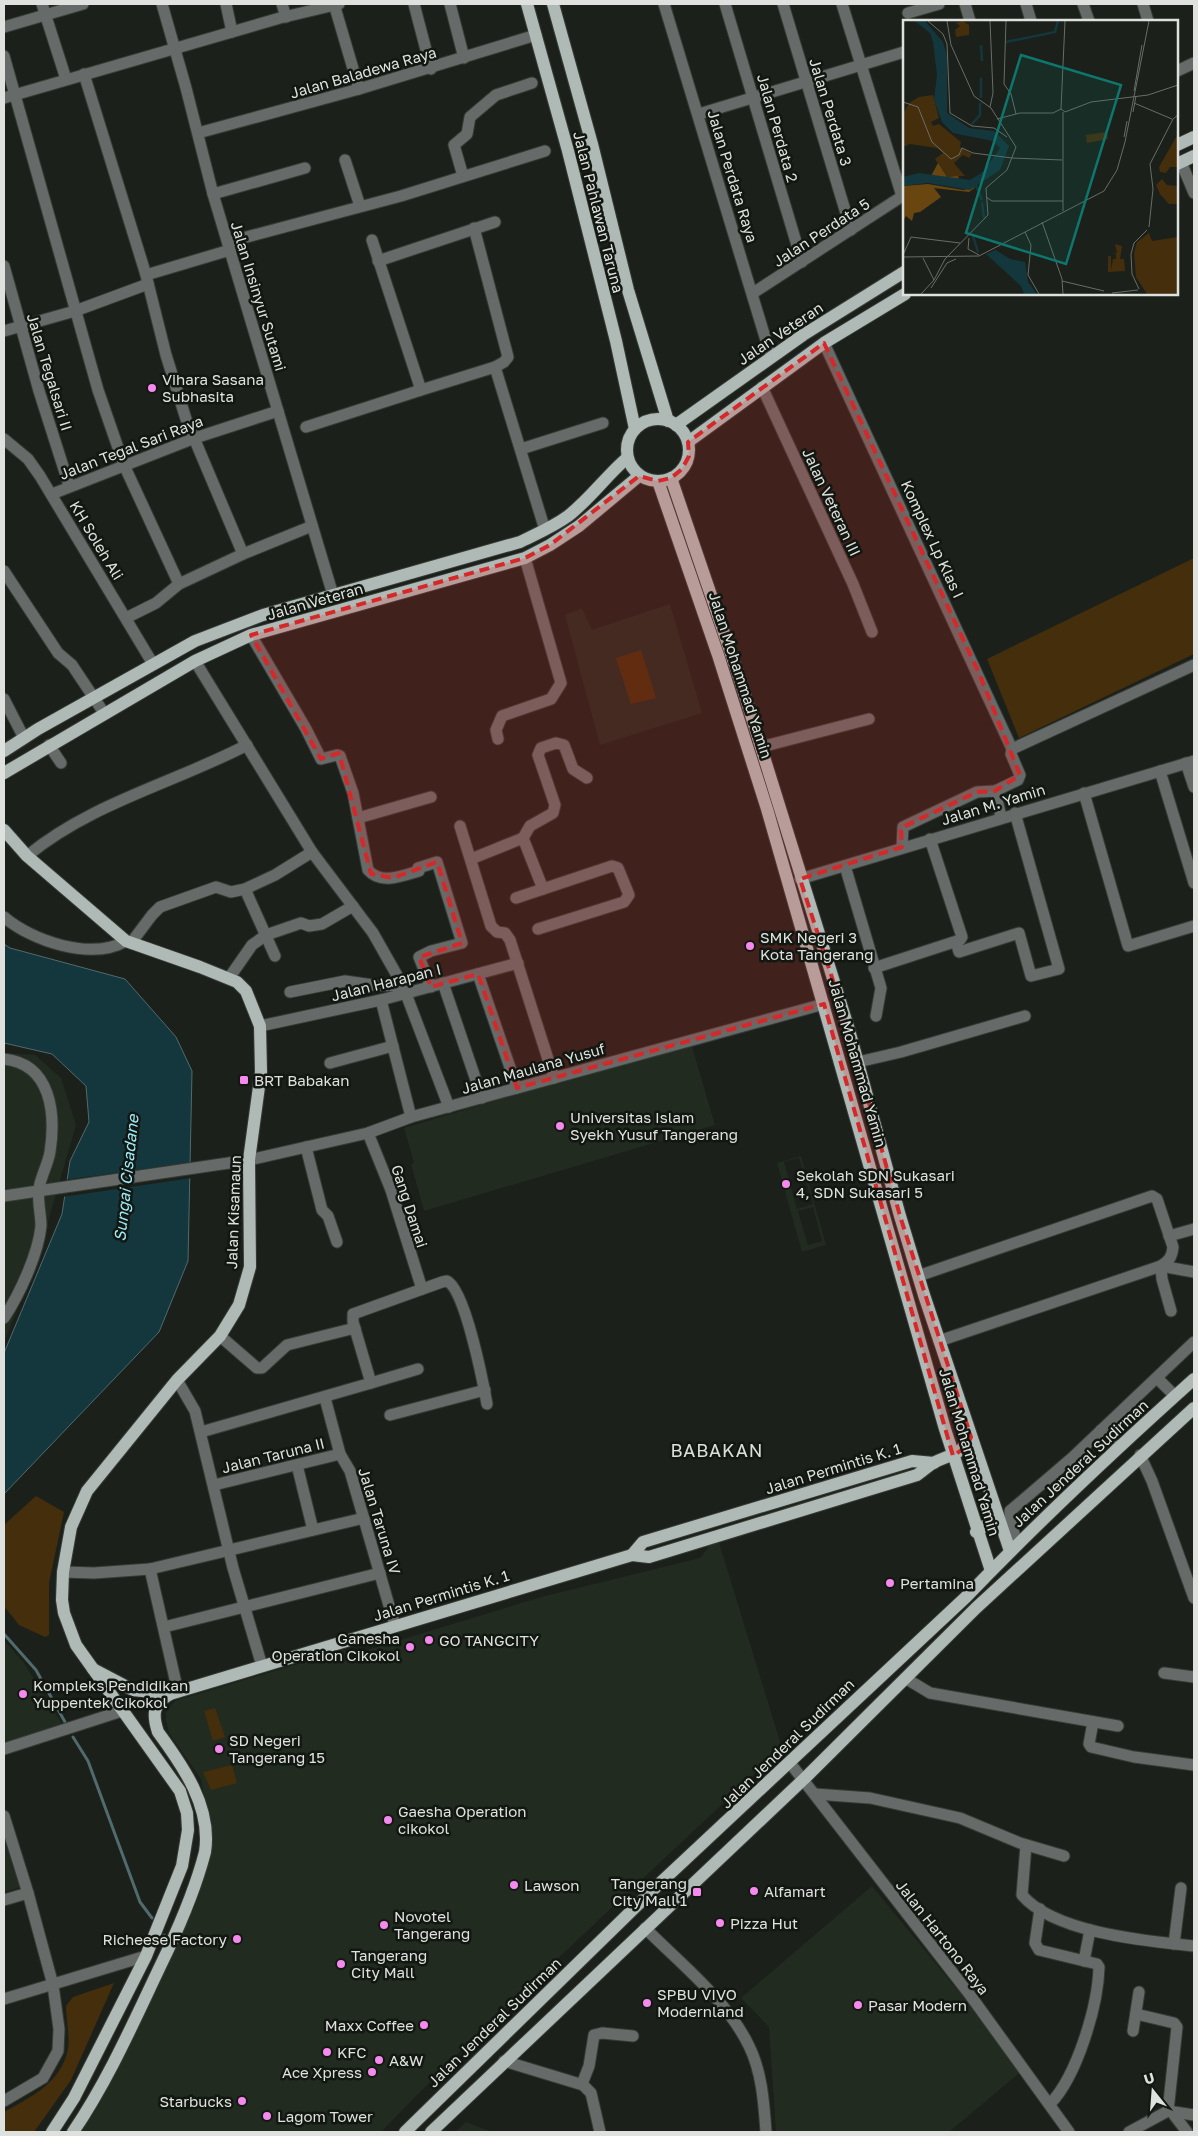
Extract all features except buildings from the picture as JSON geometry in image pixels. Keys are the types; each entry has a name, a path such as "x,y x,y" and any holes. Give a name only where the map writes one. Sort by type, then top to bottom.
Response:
{"main road":[{"name":"Jalan Pahlawan Taruna","path":"527,4 616,341 635,429"},
{"name":"Jalan Pahlawan Taruna","path":"553,4 592,144 628,290 672,423"},
{"path":"1178,145 1194,137"},
{"path":"1179,163 1194,156"},
{"name":"Jalan Veteran","path":"672,423 903,273"},
{"path":"688,442 824,343 903,295"},
{"path":"651,420 672,423 684,433 688,442 688,456 682,469 671,478 658,482 639,476 627,458 627,445 635,429 651,420"},
{"name":"Jalan Veteran","path":"4,751 195,641 263,615 520,542 545,530 569,515 610,472 627,458"},
{"name":"Jalan Veteran","path":"4,773 49,745 196,661 251,635 525,558 550,545 579,526 639,476"},
{"name":"Jalan Mohammad Yamin","path":"671,478 761,747 800,879 858,1062 918,1276 997,1517 1013,1548"},
{"name":"Jalan Mohammad Yamin","path":"658,482 718,655 824,1004 953,1456 976,1532 991,1571"},
{"path":"439,566 446,580"},
{"name":"Jalan Kisamaun","path":"4,830 27,856 128,942 229,978 246,991 260,1026 261,1072 249,1160 250,1267 239,1305 220,1336 177,1380 87,1491 71,1527 63,1572 62,1600 68,1625 76,1645 90,1667 180,1791 187,1813 187,1847 182,1866 146,1956 76,2093 52,2132"},
{"name":"Jalan Jenderal Sudirman","path":"405,2132 644,1899 790,1763 1118,1448 1194,1379"},
{"path":"431,2132 804,1779 976,1608 1140,1455 1194,1408"},
{"name":"Jalan Permintis K. 1","path":"90,1667 133,1690 174,1693 632,1555 649,1557 918,1475 934,1463 953,1456 966,1447 972,1437"},
{"path":"976,1532 997,1517"},
{"path":"73,2132 93,2103 172,1943 205,1852 207,1840 198,1797 192,1784 158,1732 155,1723 154,1710 157,1703 174,1693"},
{"path":"76,2093 81,2100 93,2103"}],"street":[{"path":"42,4 66,79"},
{"path":"4,27 83,4"},
{"name":"Jalan Insinyur Sutami","path":"162,4 213,194 333,595"},
{"path":"226,4 232,32"},
{"path":"282,4 286,17"},
{"path":"4,98 336,4 359,90"},
{"path":"414,4 431,69"},
{"path":"450,4 464,58"},
{"name":"Jalan Perdata Raya","path":"664,4 699,114 771,357"},
{"name":"Jalan Perdata 2","path":"725,4 802,262"},
{"name":"Jalan Perdata 3","path":"783,4 850,230"},
{"path":"842,4 903,196"},
{"path":"908,13 939,4"},
{"path":"965,4 970,20"},
{"path":"1026,4 1031,20"},
{"path":"1083,4 1089,20"},
{"path":"1143,4 1148,20"},
{"name":"Jalan Baladewa Raya","path":"198,133 359,90 536,35"},
{"path":"699,114 806,80 903,52"},
{"path":"4,56 98,390 124,465 178,584"},
{"path":"1178,71 1194,63"},
{"path":"84,74 147,279 172,375 186,419 243,554"},
{"path":"463,176 454,145 467,134 470,118 496,95 532,83"},
{"path":"4,331 75,310 229,246 545,151"},
{"path":"346,160 360,206"},
{"path":"1179,163 1194,193"},
{"path":"213,194 304,168"},
{"name":"Jalan Perdata 5","path":"753,293 903,196"},
{"path":"378,261 495,222"},
{"path":"306,427 495,367 504,362 508,357 507,351 474,228"},
{"path":"372,240 422,390"},
{"name":"Jalan Tegalsari II","path":"4,266 20,326 69,485"},
{"name":"Komplex Lp Klas I","path":"824,343 1012,751"},
{"path":"495,367 545,530"},
{"name":"Jalan Veteran III","path":"762,387 853,584 872,632"},
{"name":"Jalan Tegal Sari Raya","path":"52,494 69,485 195,438 278,411"},
{"path":"521,449 602,423"},
{"name":"KH Soleh Ali","path":"4,439 28,458 52,494 153,664"},
{"path":"126,618 156,603 178,584 243,554 312,526"},
{"path":"498,739 496,730 502,716 551,699 561,683 525,558"},
{"path":"4,571 58,653 72,664 104,713"},
{"path":"251,635 306,729 321,759 340,756 358,818 359,834 368,870 374,876 393,878 419,871 418,868 437,862 462,943 419,957 431,987"},
{"path":"196,661 312,852 373,933 405,990 449,1107"},
{"path":"902,847 903,827 977,792 995,791 1018,780 1020,775 1012,751 1194,665"},
{"path":"4,698 24,738"},
{"path":"761,747 869,719"},
{"path":"471,859 523,838 530,826 553,814 555,809 538,755 539,751 556,743 564,744 573,769 587,778"},
{"path":"49,745 61,763"},
{"path":"27,856 51,836 85,818 213,763 247,745"},
{"path":"1190,762 1194,787"},
{"name":"Jalan M. Yamin","path":"800,879 1001,817 1190,762"},
{"path":"1160,771 1194,883"},
{"path":"995,791 1001,817"},
{"path":"1084,793 1128,946 1194,926"},
{"path":"358,818 386,817 431,797"},
{"path":"956,942 959,952 1019,933 1031,976 1058,969 1016,813"},
{"path":"460,826 491,926 497,932 508,936 554,1078"},
{"path":"523,838 543,889"},
{"path":"874,968 960,940 962,935 930,839"},
{"path":"4,917 30,935 65,946 94,950 110,948 128,942 160,907 216,887 231,892 245,889 275,875 312,852"},
{"path":"516,898 612,866 618,868 629,895 624,902 538,929"},
{"path":"844,866 882,993 876,1016"},
{"path":"245,889 274,956"},
{"path":"229,978 250,947 266,935 301,923 309,926 322,924 353,906"},
{"name":"Jalan Harapan I","path":"260,1026 381,1000 405,990 431,987 518,963"},
{"path":"478,974 517,1088"},
{"path":"290,992 345,981 405,990"},
{"path":"443,984 482,1098"},
{"path":"381,1000 411,1117"},
{"name":"Jalan Maulana Yusuf","path":"4,1196 38,1189 249,1160 368,1133 411,1117 824,1004"},
{"path":"858,1062 902,1052 1024,1016"},
{"path":"330,1063 393,1046"},
{"path":"4,1059 22,1062 45,1085 53,1119 50,1152 38,1189 41,1208 39,1237 12,1306 4,1318"},
{"name":"Gang Damai","path":"368,1133 391,1190 422,1289"},
{"path":"306,1147 322,1210 328,1216 337,1242"},
{"path":"918,1276 1152,1196 1156,1199 1173,1247 1172,1256 1168,1262 1160,1266 1080,1291 939,1341"},
{"path":"1169,1236 1194,1229"},
{"path":"1160,1266 1194,1272"},
{"path":"1160,1266 1171,1311"},
{"path":"371,1384 352,1317 356,1312 447,1281 455,1290 469,1328 487,1404"},
{"path":"220,1336 257,1368 262,1368 287,1345 355,1328"},
{"path":"1013,1548 1010,1511 1101,1430 1194,1342"},
{"path":"202,1432 325,1398 418,1369"},
{"path":"1157,1378 1175,1396"},
{"path":"177,1380 195,1411 202,1432 229,1549 262,1666"},
{"path":"390,1415 484,1390"},
{"name":"Jalan Taruna IV","path":"325,1398 340,1454 350,1471 395,1626"},
{"path":"1101,1430 1118,1448"},
{"name":"Jalan Taruna II","path":"214,1485 340,1454"},
{"path":"1140,1455 1192,1584 1194,1598"},
{"path":"297,1465 313,1530"},
{"path":"63,1572 94,1573 150,1569 364,1518"},
{"path":"150,1569 164,1627 174,1693"},
{"path":"164,1627 380,1573"},
{"path":"1164,1673 1194,1677"},
{"path":"905,1678 930,1693 1118,1726"},
{"path":"4,1749 122,1711"},
{"path":"1093,1722 1089,1744 1091,1747 1134,1757 1194,1765"},
{"name":"Jalan Hartono Raya","path":"790,1763 970,1995 1069,2132"},
{"path":"814,1794 870,1798 960,1818 1026,1845 1064,1856"},
{"path":"4,1816 28,1893 52,1985 59,2029 56,2058 43,2078 4,2101"},
{"path":"1026,1845 1022,1895 1040,1909 1090,1930 1136,1941 1194,1946"},
{"path":"1174,1944 1181,1888"},
{"path":"4,1900 28,1893"},
{"path":"1040,1909 1036,1947 1039,1950 1097,1964 1099,1967 1088,2028 1070,2077 1061,2093 1050,2104"},
{"path":"645,1928 705,1986 744,2037 756,2064 762,2089 766,2132"},
{"path":"1084,1961 1090,1930"},
{"path":"4,1999 146,1956"},
{"path":"1133,2030 1139,1992"},
{"path":"1136,2014 1174,2023 1177,2027 1170,2111 1187,2132"},
{"path":"582,2084 589,2066 594,2035 602,2033 633,2036"},
{"path":"504,2061 582,2084 591,2093 600,2132"},
{"path":"1129,2132 1142,2129 1170,2111 1194,2116"}],"highlighted area":[{"path":"824,343 979,673 1020,775 995,791 977,792 901,828 902,847 800,879 849,1030 900,1216 971,1437 966,1447 953,1456 824,1004 517,1088 478,974 431,987 419,957 462,943 437,862 393,878 371,874 339,753 321,759 251,635 525,558 550,545 639,476 658,481 671,478 682,469 689,456 688,442"}],"shaded area":[{"path":"1194,558 1194,654 1019,738 987,659"},
{"path":"670,604 702,713 600,745 565,615 582,608 592,630"},
{"path":"641,650 656,698 631,704 616,658"},
{"name":"Universitas Islam Syekh Yusuf Tangerang","path":"691,1043 715,1125 424,1211 411,1164 414,1163 404,1128"},
{"path":"4,1053 35,1055 61,1078 76,1125 40,1249 4,1343"},
{"name":"Sekolah SDN Sukasari 4, SDN Sukasari 5","path":"801,1156 826,1245 802,1252 777,1163","holes":["799,1158 813,1204 797,1209 784,1162","813,1207 822,1241 808,1245 798,1211"]},
{"path":"36,1496 64,1512 49,1583 49,1635 45,1637 19,1625 4,1606 4,1525"},
{"path":"717,1536 782,1748 470,2041 381,2132 81,2132 99,2105 195,1906 209,1858 208,1818 201,1779 169,1733 166,1720 166,1712 175,1701 344,1650 351,1655 541,1597 700,1558"},
{"name":"Kompleks Pendidikan Yuppentek Cikokol","path":"4,1640 24,1663 62,1724 4,1743"},
{"path":"215,1708 225,1737 213,1741 204,1711"},
{"path":"232,1765 237,1783 211,1790 203,1772"},
{"path":"4,1832 21,1887 4,1892"},
{"name":"Pasar Modern","path":"872,1886 1023,2070 949,2132 776,2132 769,2027 741,1998"},
{"path":"114,1983 71,2080 34,2132 4,2132 4,2112 44,2088 59,2071 64,2061 68,2049 66,2006 73,1997"},
{"path":"466,2122 492,2132 455,2132"}],"water":[{"name":"Sungai Cisadane","path":"4,944 10,948 125,979 176,1037 192,1071 188,1261 159,1332 4,1494 4,1353 62,1214 70,1161 89,1122 86,1086 52,1054 4,1043"}],"pier":[{"path":"193,1162 192,1178 62,1197 64,1180"}],"waterway":[{"path":"4,1634 36,1670 65,1722"},
{"path":"73,1737 88,1761 140,1902 152,1918"}],"place":[{"name":"Vihara Sasana Subhasita","path":"152,388"},
{"name":"SMK Negeri 3 Kota Tangerang","path":"750,946"},
{"name":"BRT Babakan","path":"244,1080"},
{"name":"Universitas Islam Syekh Yusuf Tangerang","path":"560,1126"},
{"name":"Sekolah SDN Sukasari 4, SDN Sukasari 5","path":"786,1184"},
{"name":"Pertamina","path":"890,1583"},
{"name":"GO TANGCITY","path":"429,1640"},
{"name":"Ganesha Operation Cikokol","path":"410,1647"},
{"name":"Kompleks Pendidikan Yuppentek Cikokol","path":"23,1694"},
{"name":"SD Negeri Tangerang 15","path":"219,1749"},
{"name":"Gaesha Operation cikokol","path":"388,1820"},
{"name":"Lawson","path":"514,1885"},
{"name":"Alfamart","path":"754,1891"},
{"name":"Tangerang City Mall 1","path":"697,1892"},
{"name":"Pizza Hut","path":"720,1923"},
{"name":"Novotel Tangerang","path":"384,1925"},
{"name":"Richeese Factory","path":"237,1939"},
{"name":"Tangerang City Mall","path":"341,1964"},
{"name":"SPBU VIVO Modernland","path":"647,2003"},
{"name":"Pasar Modern","path":"858,2005"},
{"name":"Maxx Coffee","path":"424,2025"},
{"name":"KFC","path":"327,2052"},
{"name":"A&W","path":"379,2060"},
{"name":"Ace Xpress","path":"372,2072"},
{"name":"Starbucks","path":"242,2101"},
{"name":"Lagom Tower","path":"267,2116"}],"district":[{"name":"BABAKAN","path":"717,1450"}]}
